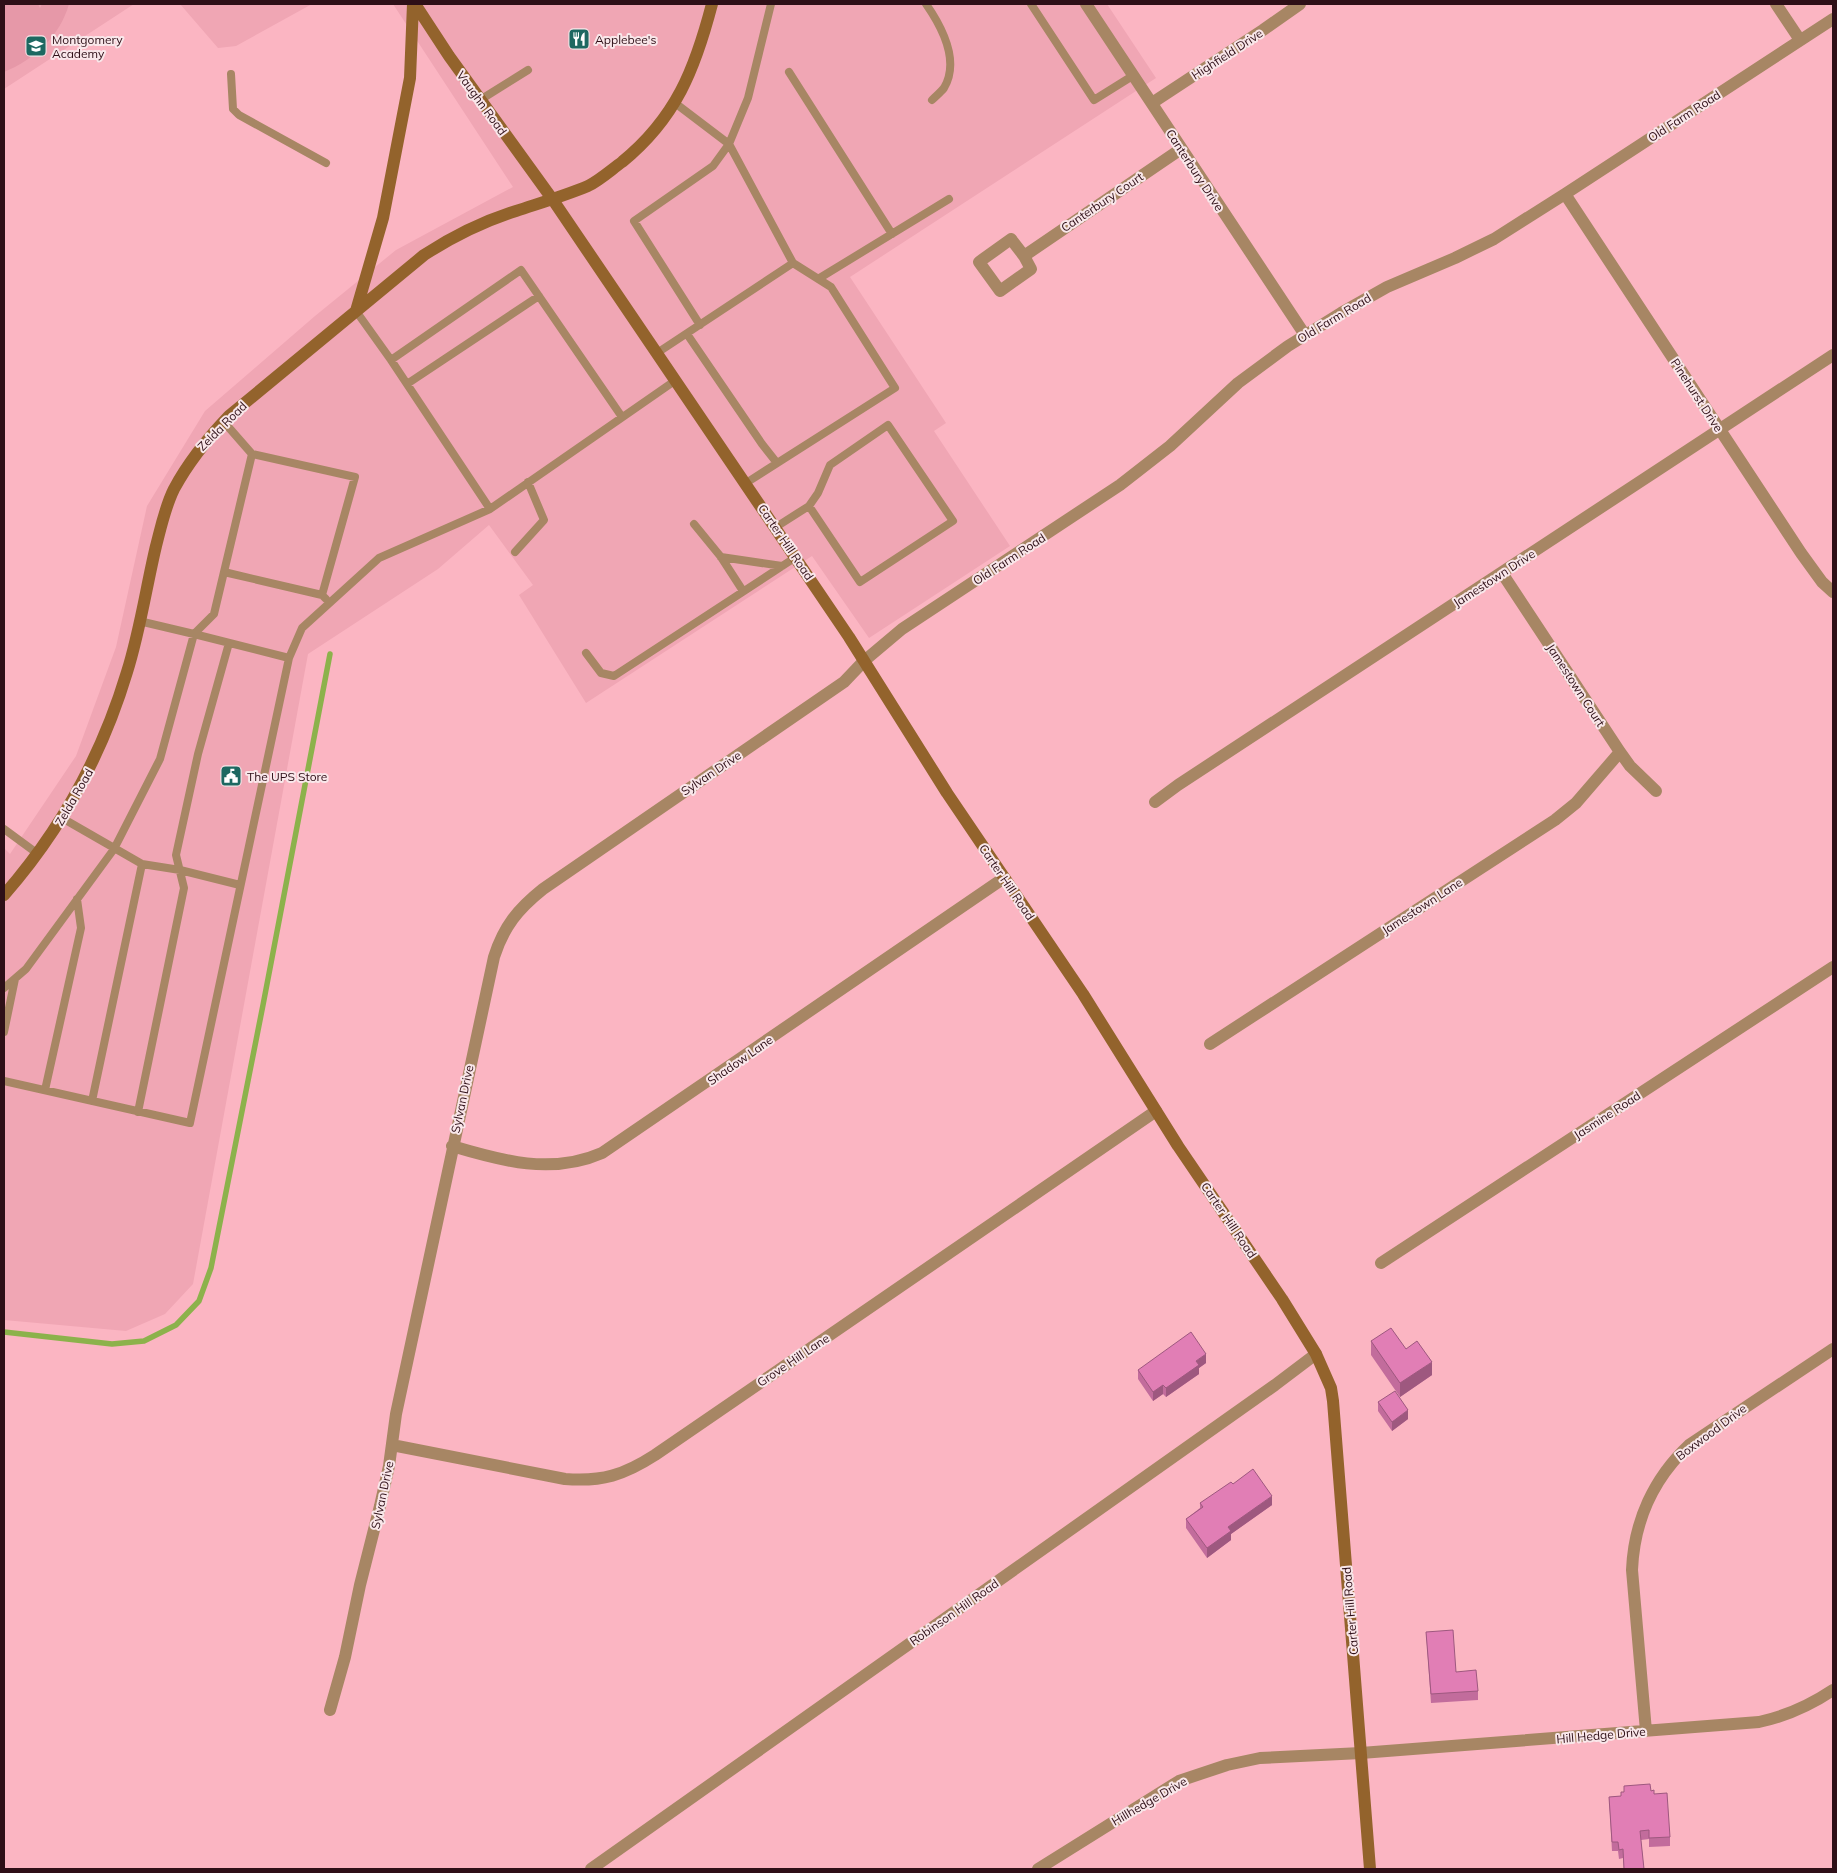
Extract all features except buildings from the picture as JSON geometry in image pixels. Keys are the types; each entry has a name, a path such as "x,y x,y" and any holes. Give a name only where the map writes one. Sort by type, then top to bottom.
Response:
{"main road":[{"name":"Vaughn Road","path":"414,4 480,100 553,200"},
{"path":"356,311 383,218 410,78 414,4"},
{"path":"553,200 590,185 605,175 633,152 659,125 675,103 693,68 712,4"},
{"name":"Zelda Road","path":"4,895 38,854 62,818 93,763 112,717 128,670 163,517 174,490 193,456 224,422 424,255 446,241 516,211 553,200"},
{"name":"Carter Hill Road","path":"553,200 796,557 947,793 1083,994 1156,1111 1282,1299 1316,1354 1331,1388 1333,1401 1370,1869"}],"street":[{"name":"Canterbury Drive","path":"1086,4 1305,335"},
{"name":"Highfield Drive","path":"1152,103 1300,4"},
{"path":"1776,4 1800,40"},
{"name":"Old Farm Road","path":"864,661 902,629 1120,485 1170,446 1238,383 1305,335 1387,287 1494,239 1833,19"},
{"name":"Canterbury Court","path":"1024,256 1181,149"},
{"name":"Pinehurst Drive","path":"1565,194 1800,553 1822,582 1833,592"},
{"name":"Jamestown Drive","path":"1155,802 1833,355"},
{"name":"Jamestown Court","path":"1502,573 1620,752 1630,766 1656,791"},
{"name":"Sylvan Drive","path":"330,1710 345,1657 360,1585 382,1498 396,1414 452,1146 494,957 503,932 516,913 543,888 844,682 864,661"},
{"name":"Jamestown Lane","path":"1210,1044 1555,820 1576,803 1620,752"},
{"name":"Shadow Lane","path":"452,1146 517,1162 547,1166 577,1162 602,1153 1004,878"},
{"name":"Jasmine Road","path":"1381,1263 1833,967"},
{"name":"Grove Hill Lane","path":"392,1445 565,1480 581,1481 606,1478 626,1472 655,1455 1156,1111"},
{"name":"Boxwood Drive","path":"1646,1731 1632,1570 1637,1529 1646,1504 1673,1460 1689,1445 1833,1349"},
{"name":"Robinson Hill Road","path":"591,1869 1275,1385 1316,1354"},
{"name":"Hill Hedge Drive","path":"1361,1753 1759,1722 1780,1718 1815,1702 1833,1690"},
{"name":"Hillhedge Drive","path":"1038,1869 1166,1789 1196,1774 1260,1758 1361,1753"}],"lane":[{"path":"700,325 634,221 713,166 729,144 748,98 771,4"},
{"path":"926,4 946,41 950,58 948,76 943,89 932,100"},
{"path":"1031,4 1094,100 1134,75"},
{"path":"480,100 528,70"},
{"path":"789,72 892,234"},
{"path":"231,74 233,109 239,115 326,163"},
{"path":"675,103 729,144 793,263 831,287 895,388 746,483"},
{"path":"818,279 950,199"},
{"path":"657,353 793,263"},
{"path":"390,360 520,270 622,417"},
{"path":"407,384 539,296"},
{"path":"356,311 490,508"},
{"path":"687,334 777,463"},
{"path":"4,1081 190,1123 289,658 302,628 379,558 490,508 676,380"},
{"path":"224,422 252,454 355,477 322,595"},
{"path":"776,528 809,506 818,493 830,465 888,426 953,521 860,582 809,506"},
{"path":"4,988 26,969 114,848 160,759 194,634 214,614 252,454"},
{"path":"515,552 544,520 528,482"},
{"path":"694,524 721,557 743,591"},
{"path":"721,557 782,566"},
{"path":"586,653 601,673 614,676 796,557"},
{"path":"224,572 322,595 330,603"},
{"path":"139,622 289,658"},
{"path":"138,1112 184,888 176,855 198,754 229,643"},
{"path":"62,818 142,864 180,870 240,885"},
{"path":"4,828 38,854"},
{"path":"92,1101 142,864"},
{"path":"44,1090 81,928 77,899"},
{"path":"4,1032 15,979"}],"shaded area":[{"name":"Montgomery Academy","path":"4,4 134,4 4,89"},
{"path":"4,4 38,4 40,8 42,4 69,4 65,16 44,46 26,61 4,72"},
{"path":"180,4 312,4 236,46 218,48"},
{"path":"393,4 1107,4 1156,78 850,277 946,423 934,431 1010,546 869,638 812,556 586,703 519,595 533,585 489,525 438,569 308,654 193,1284 165,1314 126,1331 4,1320 4,848 10,854 76,756 116,647 147,506 205,411 315,316 396,250 513,187"}],"waterway":[{"path":"4,1332 112,1344 144,1341 176,1325 199,1301 211,1268 330,654"}],"place":[{"name":"Applebee's","path":"579,39"},
{"name":"Montgomery Academy","path":"36,46"},
{"name":"The UPS Store","path":"231,776"}]}
